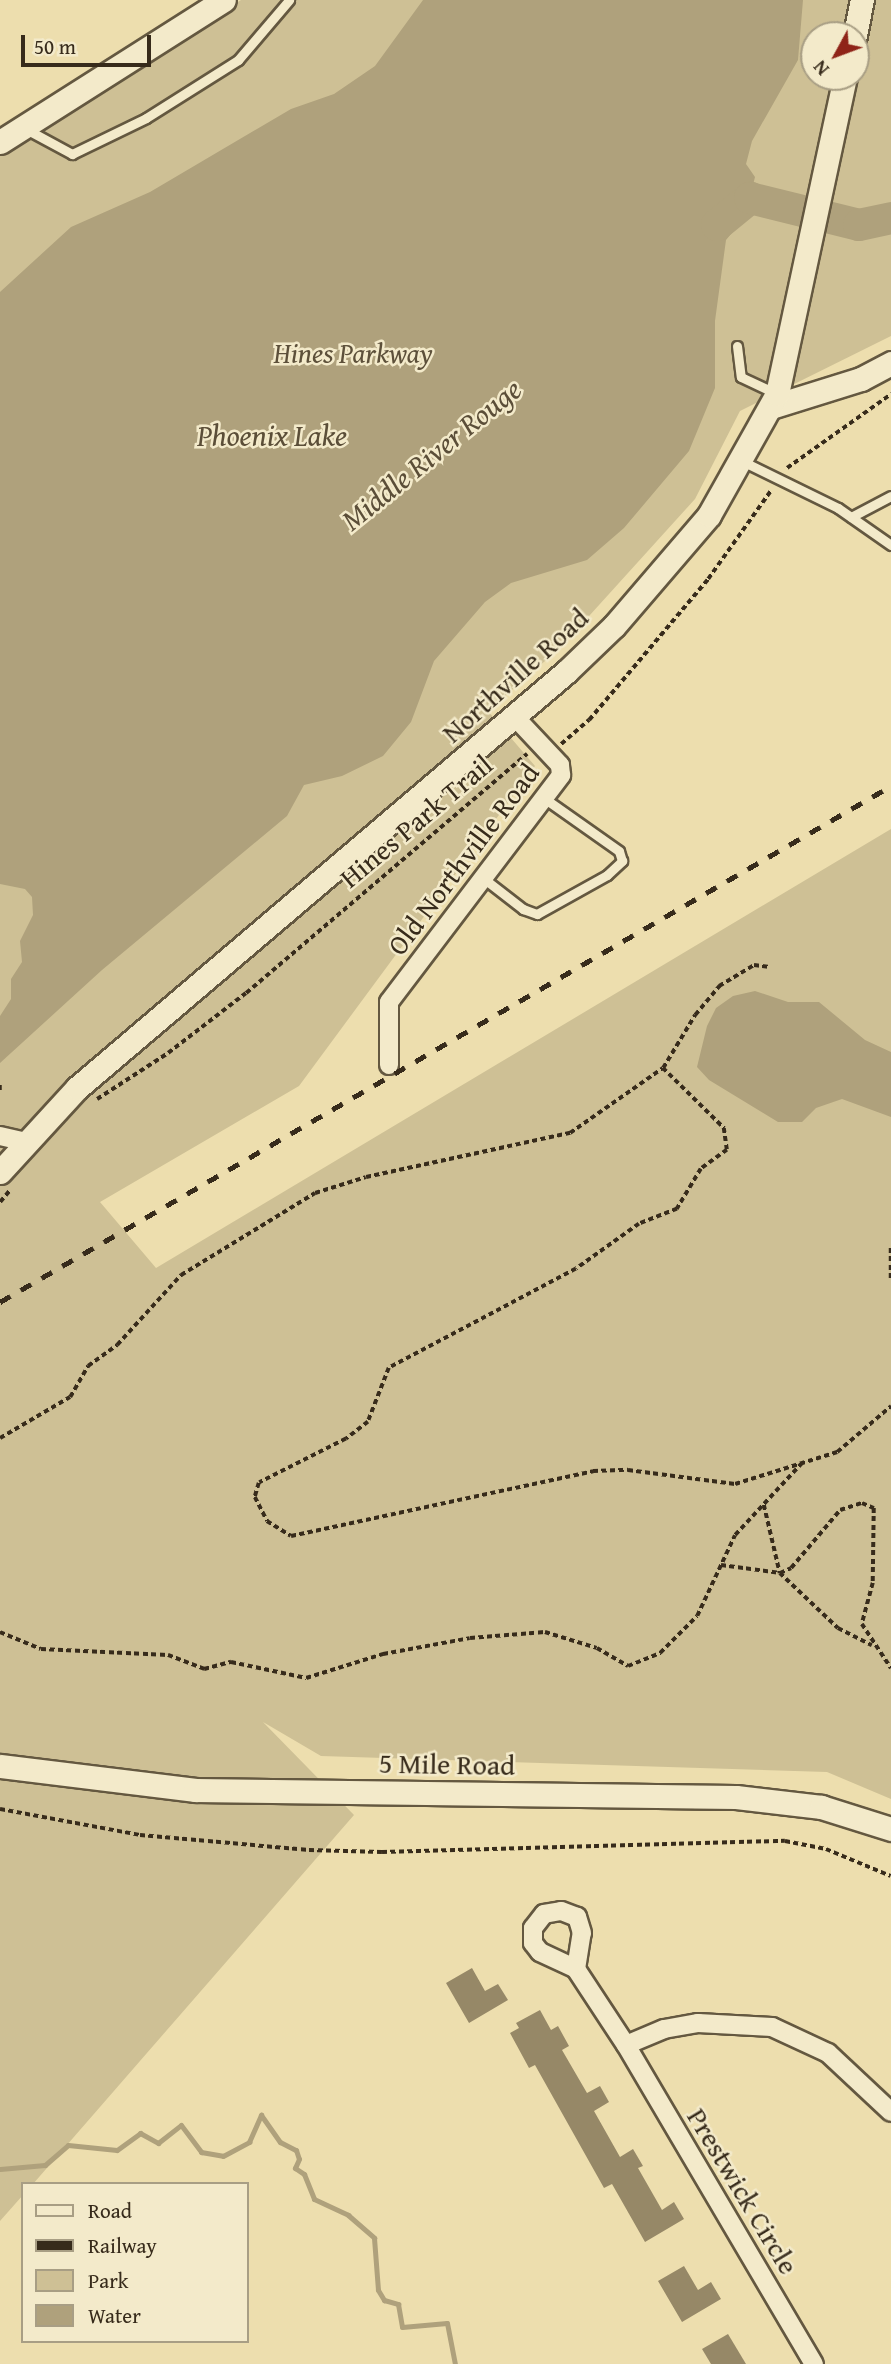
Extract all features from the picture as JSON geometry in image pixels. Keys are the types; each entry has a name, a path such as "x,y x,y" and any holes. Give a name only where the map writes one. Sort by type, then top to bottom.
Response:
{"street":[{"path":"0,142 224,0"},
{"path":"858,21 862,0"},
{"name":"Northville Road","path":"8,1177 26,1142 77,1088 566,672 645,591 709,515 774,400 842,91"},
{"path":"774,400 861,379 891,363"},
{"name":"Old Northville Road","path":"389,1065 389,1002 561,775 560,765 515,717"},
{"path":"0,1136 26,1142"},
{"name":"5 Mile Road","path":"0,1766 195,1790 771,1799 839,1811 891,1829"},
{"name":"Prestwick Circle","path":"576,1969 626,2045 814,2364"},
{"path":"626,2045 664,2029 698,2023 772,2027 828,2053 891,2112"}],"lane":[{"path":"23,128 72,154 146,118 238,60 289,0"},
{"path":"737,346 741,377 774,400"},
{"path":"740,460 851,517 891,545"},
{"path":"851,517 891,496"},
{"path":"483,878 533,915 607,875 622,861 619,851 544,798"}],"path":[{"name":"Hines Park Trail","path":"93,1102 168,1053 246,993 500,773 542,748 560,744 589,720 738,541 778,480 797,459 891,394"},
{"path":"0,1438 70,1397 88,1366 117,1345 155,1298 181,1275 315,1193 366,1177 570,1133 663,1068 695,1015 719,986 754,965 770,967"},
{"path":"663,1068 724,1128 727,1150 701,1169 677,1209 639,1224 576,1269 389,1368 369,1422 346,1439 259,1483 255,1497 267,1521 291,1535 593,1471 628,1470 735,1484 837,1452 891,1406"},
{"path":"0,1086 0,1093"},
{"path":"0,1202 8,1177"},
{"path":"891,1248 891,1280"},
{"path":"0,1632 41,1649 168,1655 204,1669 231,1662 306,1678 383,1654 470,1638 545,1632 597,1648 628,1667 660,1653 697,1616 735,1535 803,1462"},
{"path":"721,1566 780,1573 791,1568 840,1510 862,1503 874,1508 873,1583 862,1624 891,1668"},
{"path":"764,1504 780,1573 838,1629 874,1646"},
{"path":"0,1809 140,1835 309,1850 382,1853 785,1841 826,1849 891,1876"}],"green space":[{"name":"Hines Parkway","path":"241,0 891,0 891,336 740,411 695,499 561,647 488,711 535,766 299,1086 100,1202 156,1268 891,829 891,1799 827,1772 321,1756 263,1722 354,1815 35,2182 21,2182 21,2197 0,2221 0,154"}],"water":[{"name":"Phoenix Lake","path":"423,0 803,0 798,60 752,141 746,164 755,177 745,217 726,240 715,321 715,388 689,451 624,528 587,560 511,583 485,602 434,661 411,722 383,756 342,776 304,785 287,816 102,970 0,1063 0,1016 11,999 11,979 22,962 20,941 33,915 32,897 25,889 0,884 0,292 71,227 150,192 291,109 334,94 375,66"},
{"path":"755,991 788,1002 819,1002 865,1040 891,1052 891,1117 842,1099 816,1108 802,1122 778,1122 709,1080 697,1067 707,1026 716,1008 733,996"}],"building":[{"path":"472,1968 485,1991 498,1984 508,2000 469,2023 446,1983"},
{"path":"540,2010 551,2030 558,2026 569,2046 562,2050 587,2093 600,2086 609,2102 594,2111 620,2157 633,2149 643,2166 638,2168 662,2210 674,2202 684,2219 645,2242 612,2184 604,2188 535,2065 529,2068 510,2033 519,2028 516,2023"},
{"path":"684,2266 698,2290 711,2282 721,2299 682,2322 658,2281"},
{"path":"728,2334 746,2364 711,2364 702,2349"}],"waterway":[{"name":"Middle River Rouge","path":"717,225 750,198 859,225 891,218"},
{"path":"0,2169 45,2165 68,2145 117,2150 140,2133 158,2143 181,2125 201,2152 223,2156 249,2142 261,2115 280,2142 296,2150 299,2159 295,2168 304,2174 314,2199 348,2215 374,2238 378,2290 384,2300 398,2304 402,2327 447,2323 455,2364"}],"railway":[{"path":"0,1302 891,786"}]}
